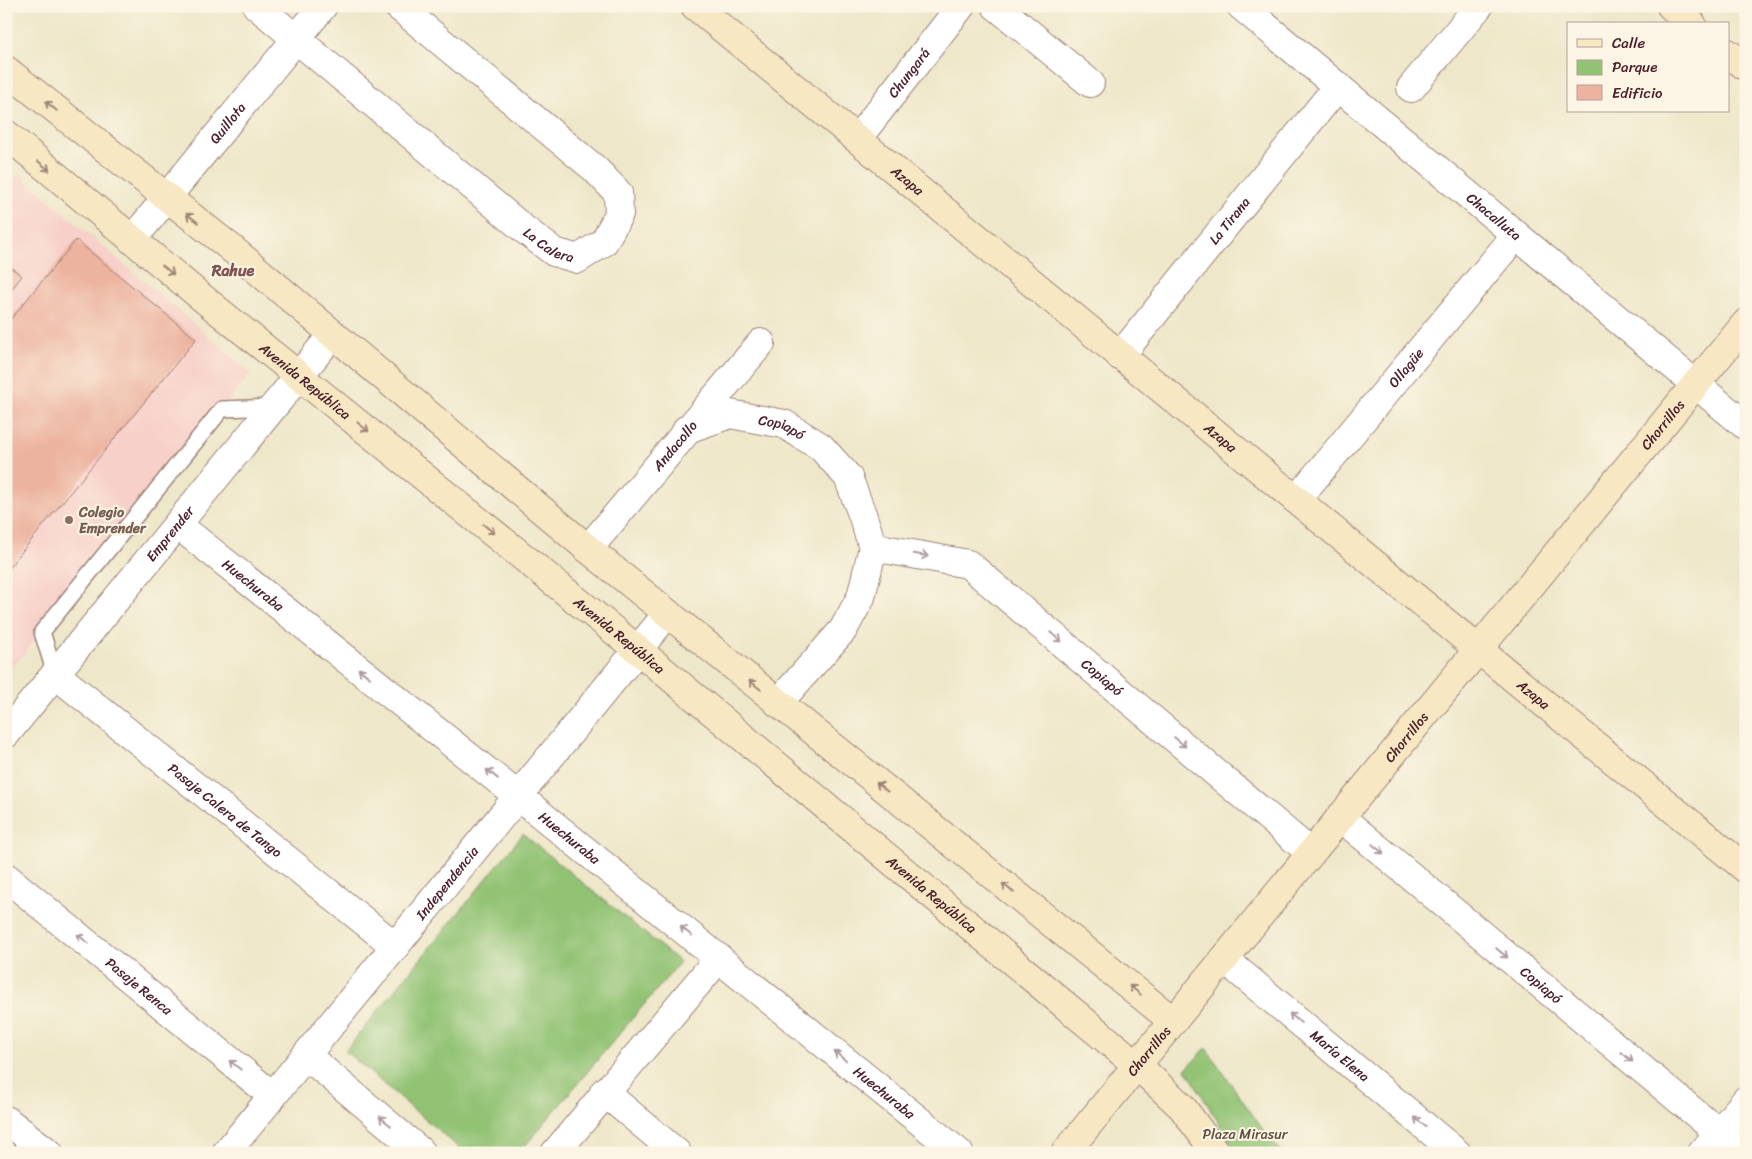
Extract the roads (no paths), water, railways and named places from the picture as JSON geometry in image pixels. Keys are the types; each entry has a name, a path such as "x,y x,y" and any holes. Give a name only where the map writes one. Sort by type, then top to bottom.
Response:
{"street":[{"name":"La Calera","path":"257,6 517,224 554,252 578,260 604,242 619,214 618,193 596,169 398,6"},
{"name":"Quillota","path":"132,240 323,6"},
{"name":"Azapa","path":"695,6 1746,869"},
{"name":"Chungará","path":"857,139 960,6"},
{"path":"996,6 1090,84"},
{"name":"Chacalluta","path":"1242,6 1746,426"},
{"path":"1411,88 1479,6"},
{"path":"1671,6 1690,22"},
{"path":"1730,55 1746,67"},
{"path":"6,70 231,248 667,614 1173,1021"},
{"name":"La Tirana","path":"1120,356 1338,86"},
{"name":"Avenida República","path":"6,134 132,240 638,650 1137,1065 1182,1107 1216,1153"},
{"name":"Ollagüe","path":"1296,500 1516,235"},
{"name":"Chorrillos","path":"1065,1153 1746,323"},
{"name":"Emprender","path":"6,734 333,334"},
{"name":"Andacollo","path":"588,549 761,343"},
{"name":"Copiapó","path":"688,429 730,414 784,424 820,447 848,477 873,547 968,564 1311,853"},
{"name":"Huechuraba","path":"178,525 518,796 959,1153"},
{"path":"778,703 843,630 860,597 873,547"},
{"name":"Independencia","path":"226,1153 667,614"},
{"name":"Pasaje Calera de Tango","path":"55,674 395,946"},
{"name":"Copiapó","path":"1340,818 1710,1143 1742,1153"},
{"name":"Pasaje Renca","path":"6,876 273,1096"},
{"path":"555,1153 604,1092 719,958"},
{"name":"María Elena","path":"1224,959 1457,1153"},
{"path":"306,1055 422,1153"},
{"path":"604,1092 678,1153"},
{"path":"1710,1143 1746,1100"},
{"path":"6,1120 46,1152"}],"lane":[{"path":"55,674 42,632 222,409 274,407"}],"place":[{"name":"Colegio Emprender","path":"69,520"}],"district":[{"name":"Rahue","path":"233,270"}],"park label":[{"name":"Plaza Mirasur","path":"1245,1134"}]}
